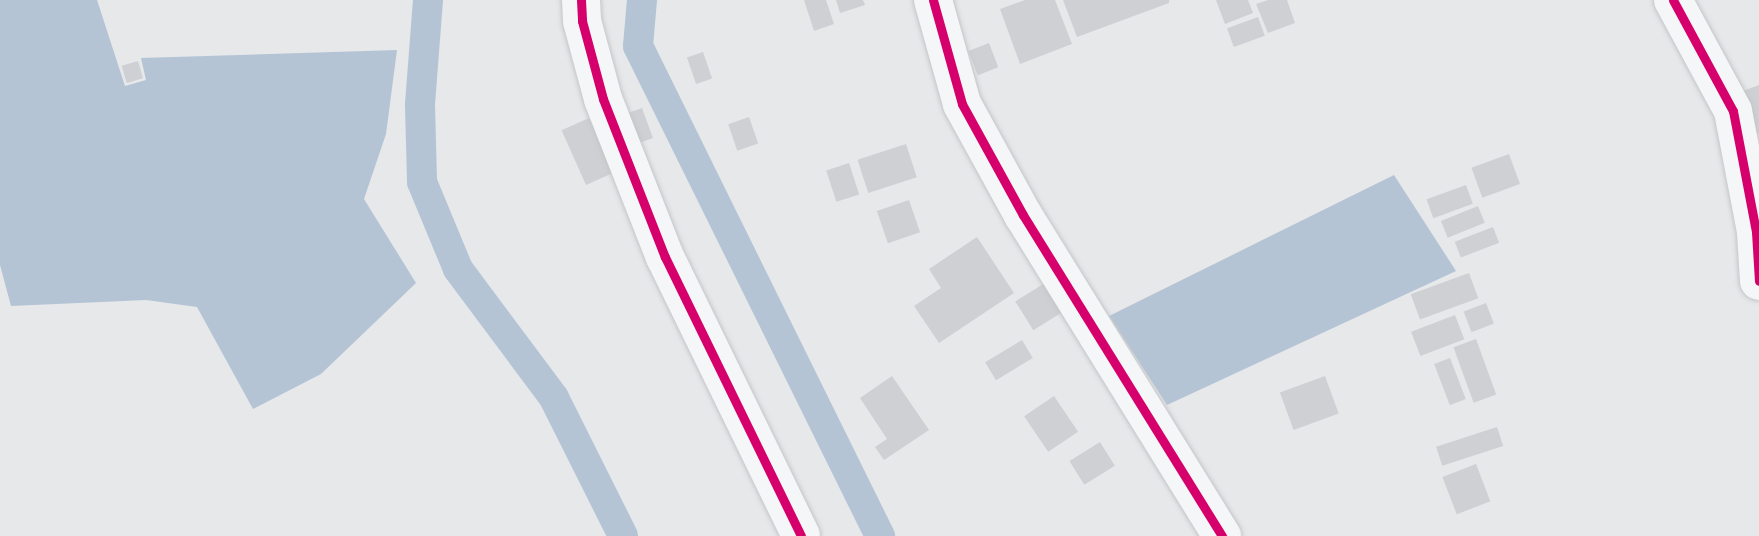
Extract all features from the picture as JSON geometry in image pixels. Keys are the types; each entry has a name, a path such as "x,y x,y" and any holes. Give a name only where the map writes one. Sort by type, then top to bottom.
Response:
{"street":[{"path":"581,0 582,21 603,99 665,257 801,536"},
{"path":"933,0 962,104 1023,215 1222,536"},
{"path":"1673,0 1732,111 1756,232 1759,281"}],"water":[{"path":"0,0 97,0 125,86 146,80 141,58 397,50 386,134 364,199 416,283 321,374 253,409 197,307 146,300 11,306 0,265"},
{"path":"1394,175 1456,271 1167,405 1109,316"}],"building":[{"path":"804,0 826,0 834,24 814,31"},
{"path":"836,0 863,0 865,5 840,13"},
{"path":"1025,0 1055,0 1072,44 1020,64 1000,9"},
{"path":"1063,0 1169,0 1169,3 1077,37"},
{"path":"1216,0 1248,0 1253,13 1225,24"},
{"path":"1268,0 1287,0 1295,23 1268,33 1256,4"},
{"path":"1258,17 1265,36 1234,47 1227,28"},
{"path":"989,43 998,67 978,75 968,51"},
{"path":"703,52 712,78 696,84 687,58"},
{"path":"138,61 143,78 127,83 122,66"},
{"path":"1759,85 1759,133 1748,137 1732,95"},
{"path":"642,108 653,138 634,145 623,115"},
{"path":"749,117 758,143 737,151 728,124"},
{"path":"589,118 613,173 586,185 562,130"},
{"path":"906,144 917,177 868,193 857,160"},
{"path":"1509,154 1520,184 1482,198 1471,168"},
{"path":"849,163 859,194 836,202 826,170"},
{"path":"1466,185 1473,204 1433,218 1427,199"},
{"path":"909,200 920,232 888,243 877,211"},
{"path":"1478,206 1485,223 1448,238 1441,221"},
{"path":"1493,227 1499,243 1461,258 1455,242"},
{"path":"977,237 1014,293 939,343 914,306 941,288 929,269"},
{"path":"1469,273 1478,298 1420,320 1411,294"},
{"path":"1056,276 1074,305 1033,330 1015,301"},
{"path":"1486,303 1494,324 1471,332 1464,312"},
{"path":"1455,315 1464,339 1420,356 1411,332"},
{"path":"1476,339 1496,394 1474,403 1453,347"},
{"path":"1022,340 1033,358 996,380 985,362"},
{"path":"1450,358 1466,399 1450,405 1434,364"},
{"path":"892,376 929,430 884,460 875,447 887,439 860,398"},
{"path":"1325,376 1339,414 1294,430 1280,392"},
{"path":"1054,396 1078,432 1048,452 1024,416"},
{"path":"1497,427 1503,446 1442,466 1436,447"},
{"path":"1100,442 1115,466 1084,485 1069,461"},
{"path":"1476,464 1490,501 1457,514 1442,477"}],"waterway":[{"path":"428,0 420,105 422,182 458,269 554,398 623,536"},
{"path":"642,0 638,46 880,536"}],"cycle path":[{"path":"581,0 582,21 603,99 665,257 801,536"},
{"path":"933,0 962,104 1023,215 1222,536"},
{"path":"1673,0 1733,111 1756,232 1759,281"}]}
